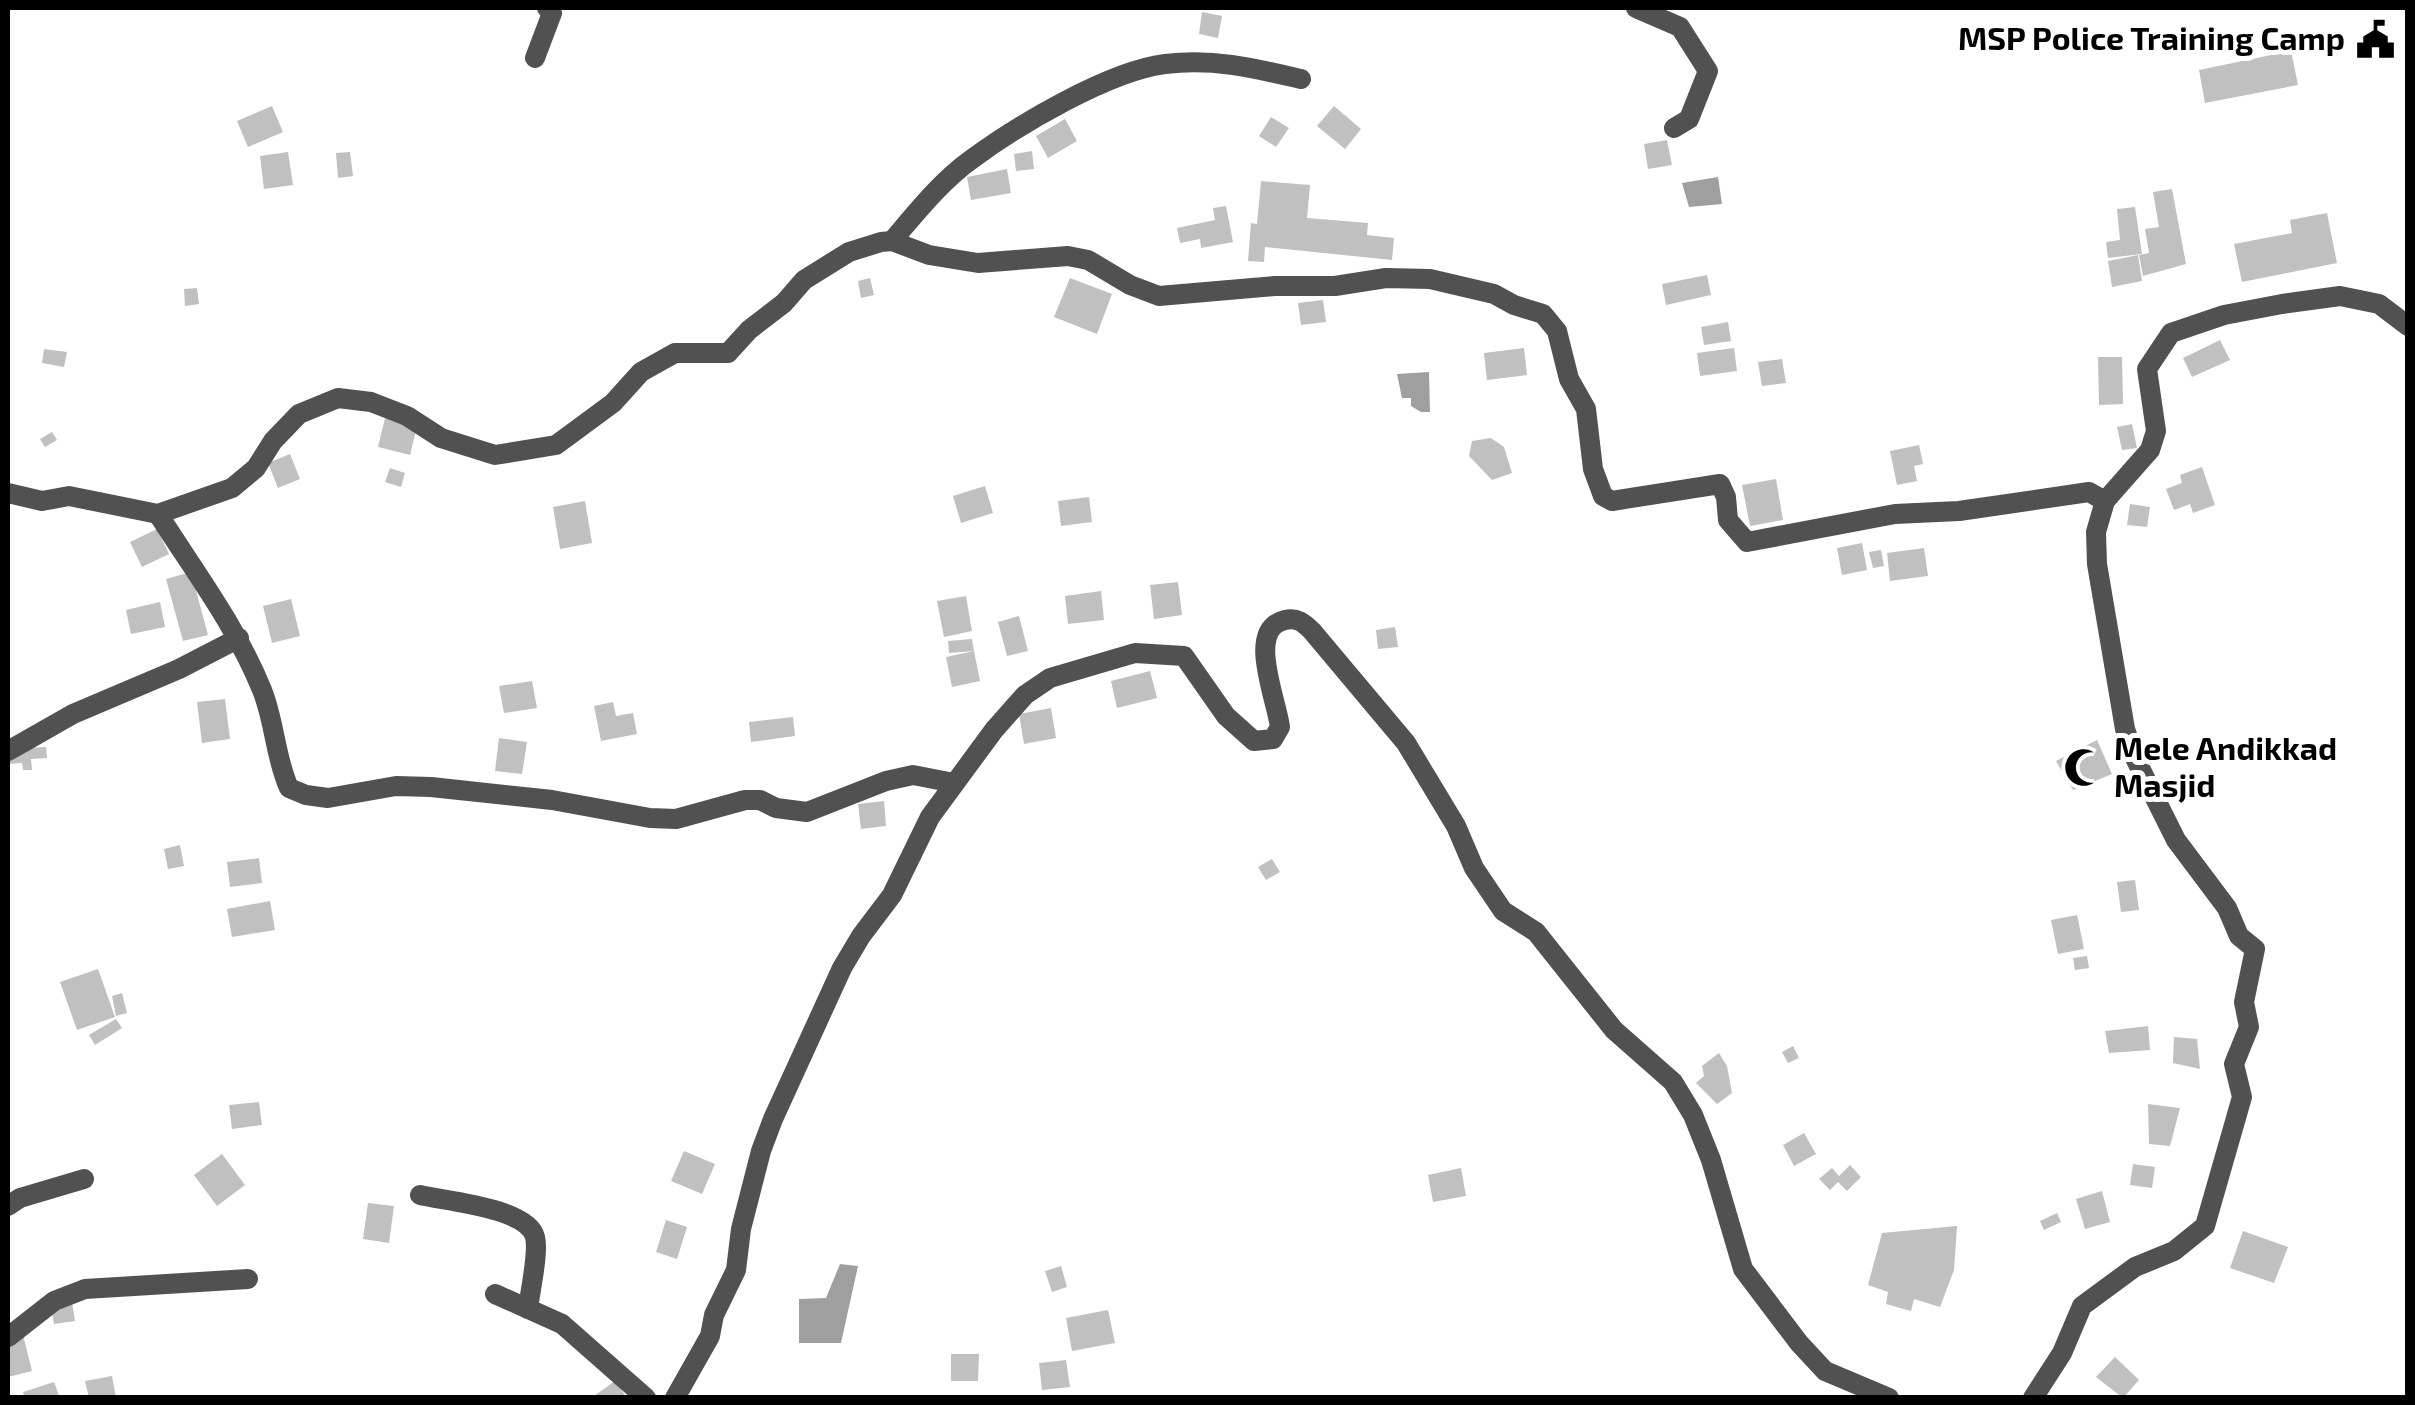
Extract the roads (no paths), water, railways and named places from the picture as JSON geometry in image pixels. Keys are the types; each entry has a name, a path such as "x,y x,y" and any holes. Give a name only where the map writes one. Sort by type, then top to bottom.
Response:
{"street":[{"path":"535,58 552,14 547,8"},
{"path":"1636,8 1680,27 1708,72 1689,118 1674,128"},
{"path":"892,242 928,200 971,160 1078,95 1134,70 1166,64 1241,64 1302,79"},
{"path":"8,492 42,501 68,496 158,514 232,488 256,468 273,441 299,414 338,398 372,402 407,416 441,438 495,455 556,445 613,404 641,372 675,353 728,354 804,280 850,252 892,242 928,255 978,264 1068,256 1088,260 1130,285 1159,296 1275,286 1334,286 1386,278 1430,279 1494,294 1543,314 1557,331 1569,378 1586,409 1593,468 1603,496 1612,501 1720,484 1726,497 1728,520 1746,542 1895,514 1977,509 2089,492 2105,501"},
{"path":"2033,1398 2062,1353 2082,1306 2134,1267 2174,1251 2205,1226 2242,1097 2234,1064 2249,1027 2244,1002 2255,949 2239,936 2227,908 2176,840 2135,758 2125,729 2098,564 2096,532 2105,501 2150,450 2156,431 2147,369 2172,334 2224,314 2340,296 2379,304 2408,326"},
{"path":"158,514 239,638 264,696 282,772 290,788 306,795 328,798 396,786 431,786 676,819 746,800 807,812 886,781 913,775 954,783"},
{"path":"674,1398 710,1336 714,1315 736,1270 760,1150 822,1009 861,936 892,895 930,817 954,783 1025,694 1050,678 1134,654 1161,652 1184,656 1226,716 1254,741 1273,739 1280,726 1262,651 1264,637 1274,623 1291,618 1302,622 1406,742 1456,826 1474,868 1503,911 1536,932 1614,1030 1674,1082 1711,1160 1743,1269 1799,1344 1825,1370 1889,1398"},
{"path":"8,751 74,714 179,669 239,638"},
{"path":"8,1206 20,1198 84,1180"},
{"path":"420,1195 512,1215 528,1225 536,1239 528,1309"},
{"path":"8,1337 54,1301 85,1288 248,1279"},
{"path":"496,1294 562,1324 646,1398"}],"place":[{"name":"MSP Police Training Camp","path":"2375,39"},
{"name":"Mele Andikkad Masjid","path":"2084,767"}]}
